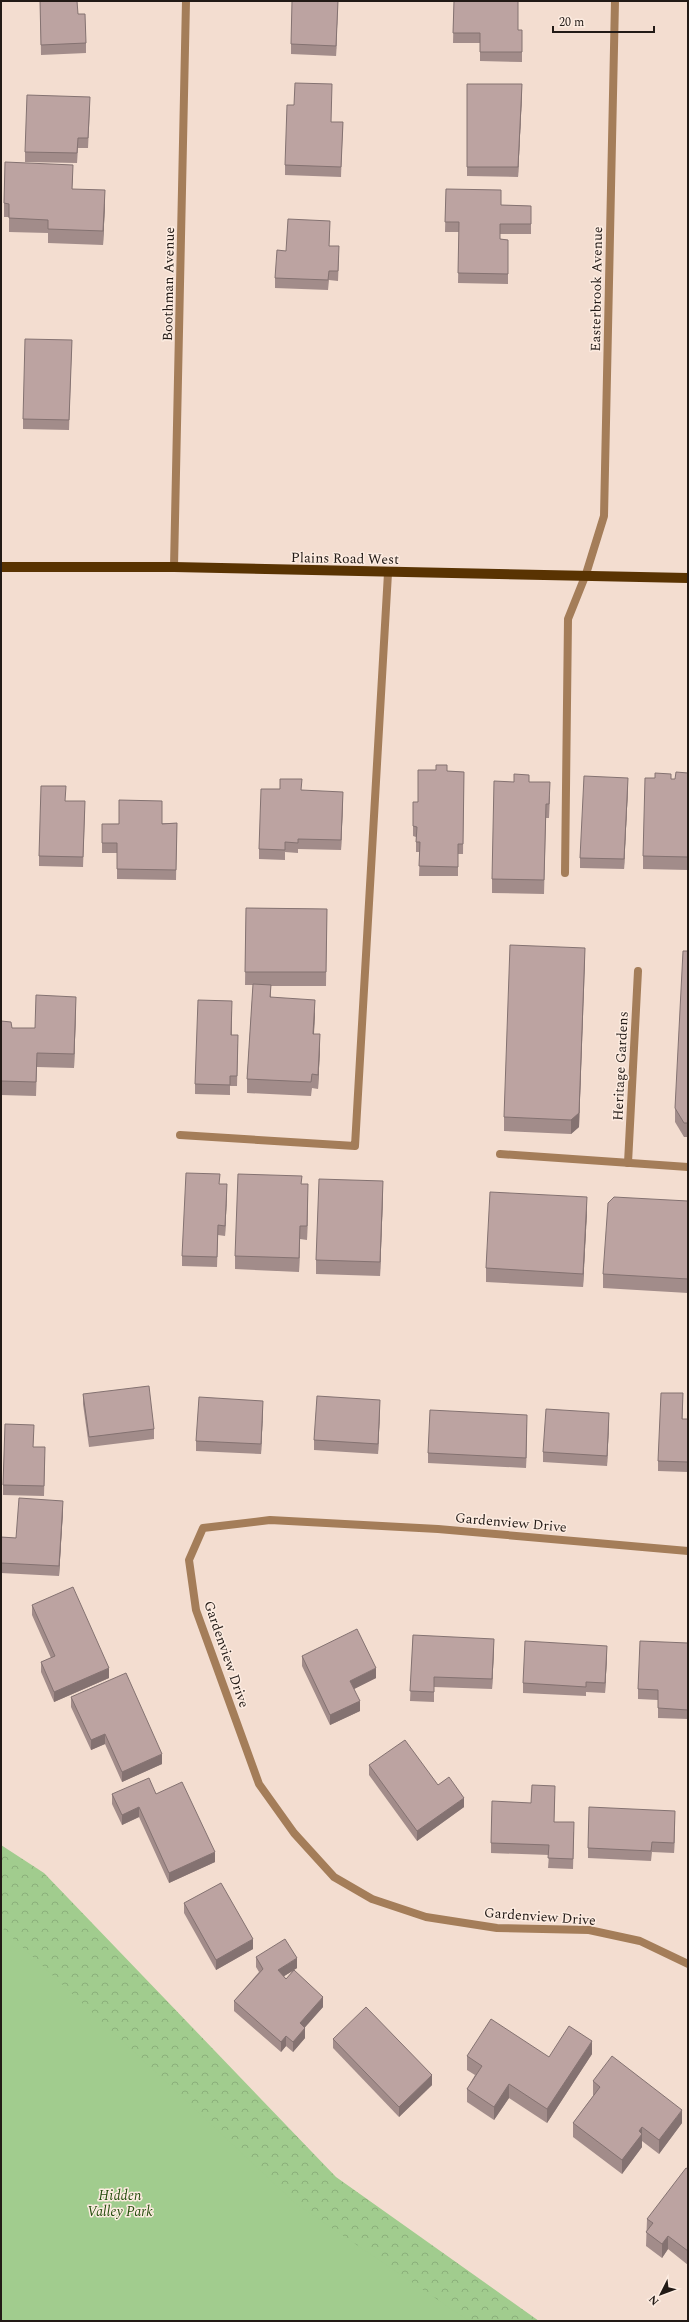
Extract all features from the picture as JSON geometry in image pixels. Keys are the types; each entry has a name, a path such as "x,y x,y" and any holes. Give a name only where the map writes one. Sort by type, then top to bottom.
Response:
{"main road":[{"name":"Plains Road West","path":"1,567 174,567 388,573 586,574 688,578"}],"street":[{"name":"Boothman Avenue","path":"174,567 186,1"},
{"name":"Easterbrook Avenue","path":"565,873 568,619 586,574 604,516 615,1"},
{"path":"180,1136 355,1146 388,573"},
{"name":"Heritage Gardens","path":"628,1163 638,971"},
{"path":"500,1154 688,1167"},
{"name":"Gardenview Drive","path":"688,1551 438,1529 270,1520 203,1528 189,1560 196,1610 259,1784 294,1833 334,1877 372,1899 426,1917 497,1928 589,1930 640,1941 688,1964"}],"green space":[{"name":"Hidden Valley Park","path":"1,1845 44,1873 336,2177 539,2321 1,2321"},
{"name":"Hidden Valley Park","path":"1,1927 295,2203 469,2321 1,2321"}],"building":[{"path":"40,1 77,1 78,14 85,14 86,43 41,45"},
{"path":"292,1 338,1 336,46 291,44"},
{"path":"454,1 518,1 518,30 522,30 522,52 480,52 480,33 453,33"},
{"path":"295,83 332,84 331,122 343,122 341,167 285,165 287,105 294,105"},
{"path":"467,84 522,84 518,167 467,167"},
{"path":"27,95 90,97 88,138 78,138 77,153 25,152"},
{"path":"5,162 73,165 72,189 105,190 103,231 48,229 48,220 9,218 9,204 4,203"},
{"path":"446,189 501,190 501,205 531,206 531,224 500,224 500,239 508,240 508,274 458,273 459,222 445,222"},
{"path":"288,219 330,221 329,246 339,246 338,271 329,271 328,280 275,278 277,250 286,251"},
{"path":"25,339 72,340 69,420 23,419"},
{"path":"436,765 447,765 447,771 464,772 463,844 458,844 458,867 419,866 420,842 416,842 417,827 413,826 413,802 418,802 418,770 436,770"},
{"path":"676,772 688,773 688,857 643,856 645,778 655,778 655,773 671,774 671,779 675,779"},
{"path":"514,774 529,775 529,782 550,782 549,804 546,804 544,880 492,879 494,781 514,782"},
{"path":"584,776 628,778 624,859 580,858"},
{"path":"280,779 302,779 301,790 343,792 341,840 298,839 298,843 285,842 285,850 259,849 261,789 280,789"},
{"path":"41,786 66,786 65,801 85,801 83,857 39,856"},
{"path":"119,800 162,801 162,824 177,823 176,870 117,869 117,843 102,843 102,824 119,824"},
{"path":"246,908 327,909 326,972 245,972"},
{"path":"510,945 585,948 579,1113 571,1120 504,1117"},
{"path":"683,951 688,951 688,1123 684,1123 675,1108"},
{"path":"253,984 271,985 270,997 315,1000 313,1034 320,1034 318,1075 312,1074 311,1082 247,1079"},
{"path":"36,995 76,997 74,1054 37,1053 36,1082 1,1081 1,1021 11,1022 12,1028 35,1028"},
{"path":"198,1000 232,1001 231,1035 238,1035 237,1076 230,1076 230,1085 195,1084"},
{"path":"186,1173 220,1174 219,1184 227,1184 225,1226 218,1225 217,1257 182,1256"},
{"path":"238,1174 302,1176 301,1184 308,1184 307,1226 300,1226 299,1258 235,1256"},
{"path":"319,1179 383,1181 380,1262 316,1260"},
{"path":"490,1192 587,1197 583,1274 486,1268"},
{"path":"614,1197 688,1201 688,1279 603,1274 608,1203"},
{"path":"149,1386 154,1429 89,1437 83,1394"},
{"path":"661,1393 683,1393 682,1419 688,1419 688,1462 658,1461"},
{"path":"317,1396 380,1400 378,1444 314,1440"},
{"path":"199,1397 263,1401 261,1444 196,1441"},
{"path":"546,1409 609,1413 607,1456 543,1452"},
{"path":"430,1410 527,1415 526,1458 428,1453"},
{"path":"5,1424 34,1425 33,1447 45,1447 44,1486 3,1485"},
{"path":"19,1498 63,1501 59,1566 1,1563 1,1537 16,1538"},
{"path":"73,1587 109,1668 54,1692 41,1662 55,1656 32,1605"},
{"path":"357,1629 376,1668 350,1681 360,1701 330,1715 302,1656"},
{"path":"413,1635 494,1639 492,1679 434,1677 434,1692 410,1691"},
{"path":"525,1641 607,1646 605,1683 586,1682 586,1687 523,1683"},
{"path":"640,1641 688,1643 688,1710 658,1708 658,1690 638,1689"},
{"path":"126,1673 162,1754 122,1772 105,1734 91,1740 71,1697"},
{"path":"405,1740 438,1785 449,1777 464,1798 417,1831 369,1765"},
{"path":"149,1778 156,1794 182,1782 215,1852 169,1873 139,1807 122,1815 112,1794"},
{"path":"532,1785 555,1786 554,1822 574,1822 573,1859 548,1858 549,1845 491,1843 492,1801 531,1803"},
{"path":"589,1807 675,1811 674,1843 652,1842 651,1851 588,1848"},
{"path":"221,1883 253,1939 216,1960 184,1903"},
{"path":"285,1939 297,1958 278,1970 286,1979 294,1970 323,1997 300,2023 305,2028 293,2042 286,2036 281,2042 234,2001 263,1969 256,1957"},
{"path":"366,2007 432,2075 399,2107 333,2039"},
{"path":"491,2019 549,2057 569,2026 592,2041 547,2109 509,2084 494,2107 467,2089 482,2066 467,2056"},
{"path":"612,2056 682,2110 659,2140 642,2127 639,2131 642,2134 622,2160 573,2123 600,2087 593,2081"},
{"path":"686,2168 688,2169 688,2251 668,2236 662,2244 646,2232 653,2223 647,2219"}]}
